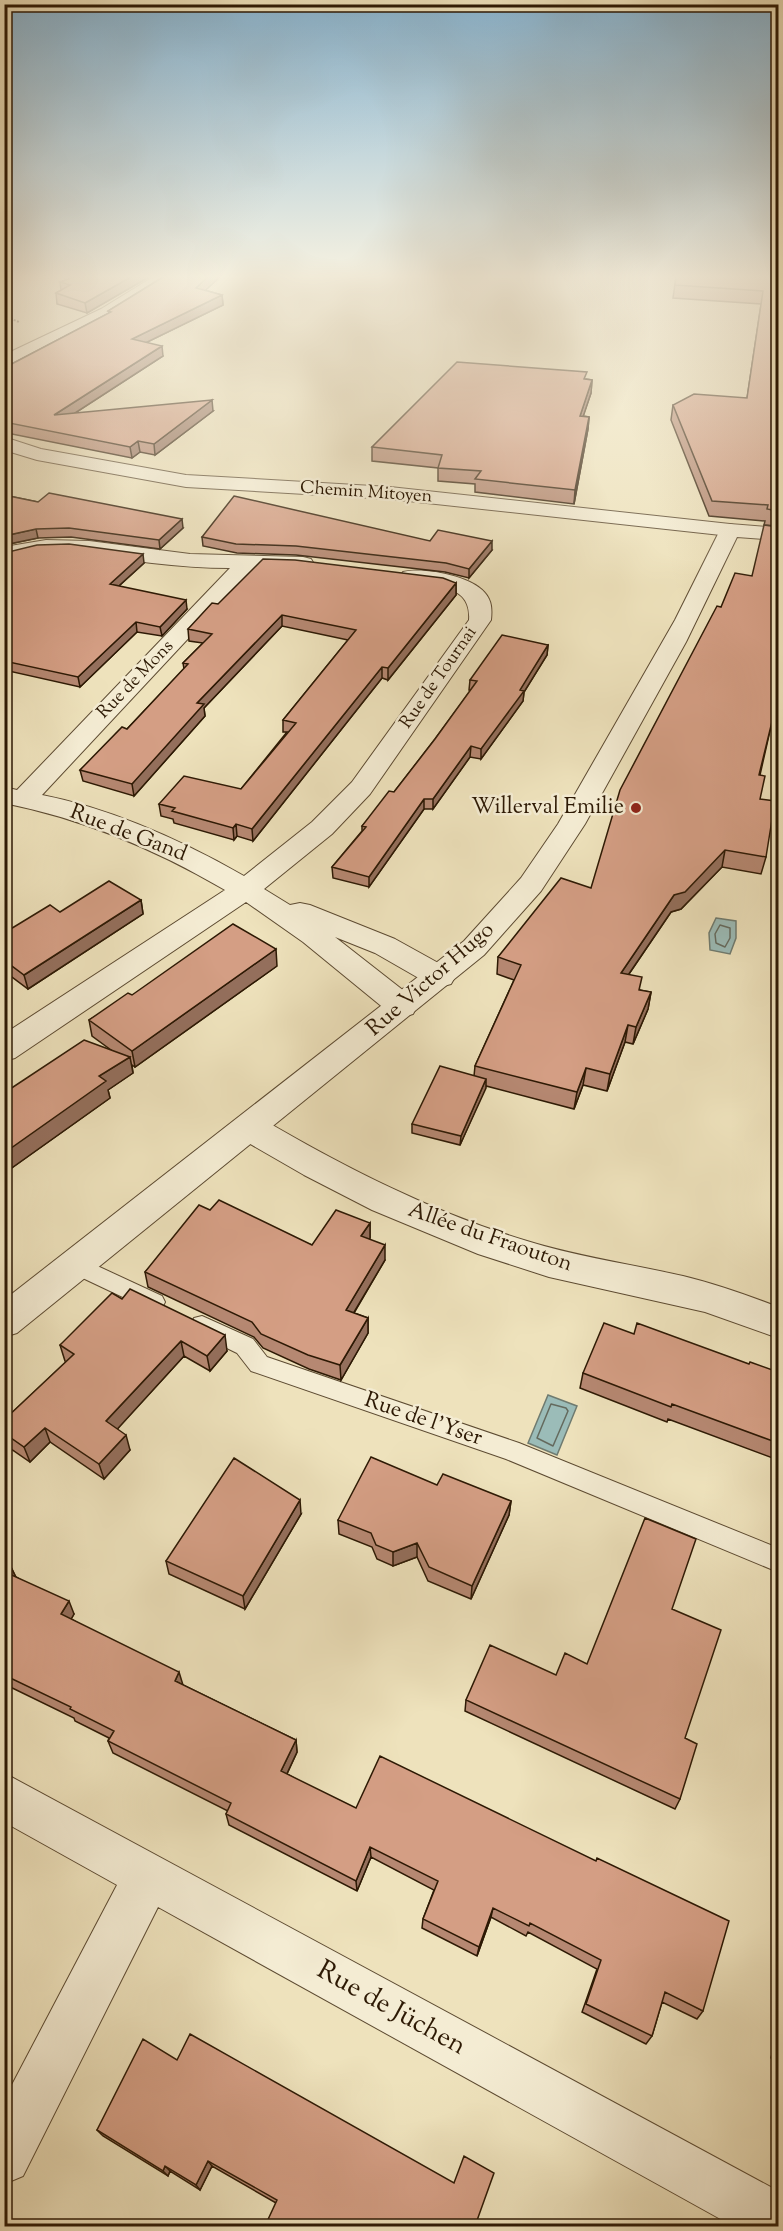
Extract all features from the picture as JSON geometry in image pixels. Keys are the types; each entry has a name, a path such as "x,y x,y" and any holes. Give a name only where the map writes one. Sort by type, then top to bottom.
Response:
{"street":[{"name":"Chemin Mitoyen","path":"4,443 46,456 186,481 390,493 778,534"},
{"name":"Rue Victor Hugo","path":"4,1322 78,1266 440,977 474,948 499,922 557,847 655,678 718,558 730,530"},
{"path":"4,554 54,544 171,559 327,566"},
{"name":"Rue de Mons","path":"14,796 248,562"},
{"name":"Rue de Tournai","path":"4,1050 246,889 322,828 361,788 480,620 483,609 481,601 462,586 386,573"},
{"name":"Rue de Gand","path":"14,796 78,813 160,844 197,861 246,889"},
{"path":"246,889 385,946 440,977"},
{"path":"246,889 315,936 375,987 402,1006"},
{"name":"Allée du Fraouton","path":"250,1128 304,1161 372,1197 453,1230 528,1256 705,1297 778,1323"},
{"name":"Rue de Jüchen","path":"4,1796 777,2223"},
{"path":"4,2157 148,1875"}],"lane":[{"name":"Rue de l'Yser","path":"78,1266 245,1346 259,1364 511,1450 778,1560"}],"water":[{"path":"716,918 736,921 736,938 730,954 710,950 709,933"},
{"path":"548,1395 577,1406 557,1455 528,1443"}],"building":[{"path":"4,381 107,381 54,415 212,400 154,444 138,441 130,447 4,422"},
{"path":"438,381 592,381 580,416 589,417 575,490 475,479 481,471 438,468 442,455 372,447"},
{"path":"750,381 778,381 778,511 767,509 768,505 712,501 673,405 694,394 747,398"},
{"path":"49,493 182,519 159,540 69,528 36,529 4,536 4,495 38,502"},
{"path":"234,496 430,541 438,530 492,541 469,569 446,563 296,546 236,544 202,537"},
{"path":"764,525 778,527 778,697 759,775 765,776 760,799 775,801 766,857 725,850 685,892 674,895 621,973 642,977 639,990 651,992 636,1027 628,1025 610,1074 586,1068 577,1092 475,1066 521,965 498,957 561,878 591,888 620,790 717,606 721,607 735,573 752,576"},
{"path":"69,544 143,554 110,584 186,600 160,627 136,622 78,677 4,661 4,553 37,545"},
{"path":"263,559 295,560 443,578 456,583 388,668 382,667 252,829 236,824 233,828 172,811 175,808 159,804 184,776 241,789 296,723 283,720 356,630 282,615 197,703 204,704 132,784 80,770 122,727 127,729 188,664 183,663 212,634 188,629 212,603 218,604"},
{"path":"502,635 548,645 520,690 524,691 481,749 471,746 433,799 424,799 369,877 332,867 366,827 362,826 389,791 394,792 435,739 477,681 470,680"},
{"path":"109,881 141,900 24,975 4,960 4,939 7,938 4,933 50,905 60,912"},
{"path":"233,924 276,949 132,1051 89,1020 128,993 132,995"},
{"path":"84,1040 130,1057 99,1076 106,1081 4,1153 4,1093"},
{"path":"440,1066 486,1079 461,1136 412,1124"},
{"path":"219,1200 312,1245 336,1210 370,1223 361,1236 385,1245 346,1310 368,1318 340,1365 308,1355 261,1334 252,1322 145,1272 199,1205 210,1210"},
{"path":"130,1289 225,1335 207,1356 181,1341 106,1421 126,1435 99,1464 45,1428 24,1447 4,1433 4,1420 74,1354 60,1345 112,1293 122,1299"},
{"path":"604,1323 634,1334 637,1323 749,1364 750,1362 778,1372 778,1443 672,1404 671,1407 583,1373"},
{"path":"371,1457 437,1485 443,1474 511,1501 472,1586 429,1567 417,1543 393,1552 376,1545 371,1533 338,1520"},
{"path":"234,1458 300,1500 243,1596 166,1561"},
{"path":"645,1518 696,1539 672,1609 721,1630 685,1738 697,1744 680,1799 466,1700 490,1645 556,1675 565,1653 587,1664"},
{"path":"4,1564 11,1567 7,1573 69,1601 61,1614 179,1672 175,1681 296,1740 281,1771 356,1808 380,1756 596,1861 597,1858 729,1921 703,2011 665,1992 652,2036 586,2004 601,1960 530,1923 529,1926 493,1908 479,1947 423,1919 438,1881 370,1847 356,1881 226,1814 231,1803 108,1741 114,1731 70,1709 71,1707 4,1675"},
{"path":"190,2034 454,2183 464,2156 494,2173 475,2226 265,2226 277,2200 208,2161 196,2185 165,2166 163,2171 97,2130 143,2039 177,2060"}],"place":[{"name":"Willerval Emilie","path":"636,808"}]}
